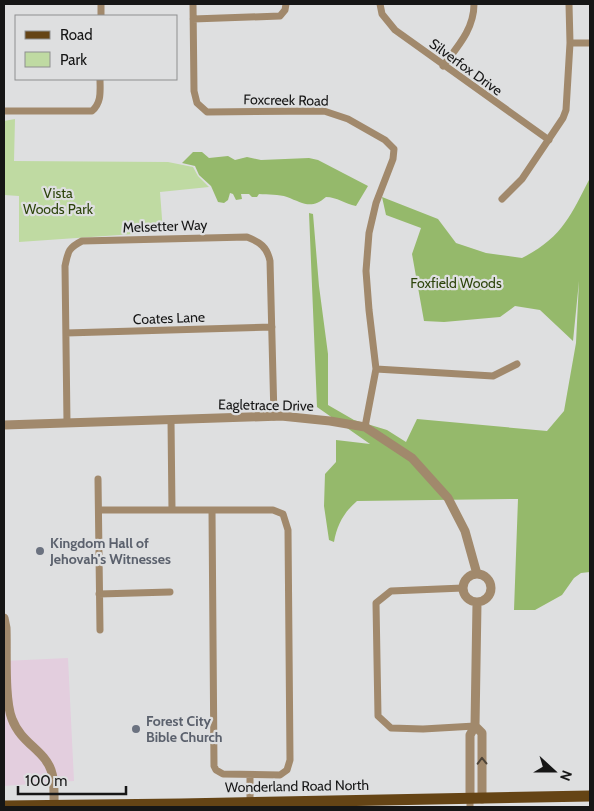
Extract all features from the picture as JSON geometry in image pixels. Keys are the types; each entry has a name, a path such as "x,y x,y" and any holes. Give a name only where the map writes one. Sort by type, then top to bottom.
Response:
{"main road":[{"name":"Wonderland Road North","path":"4,806 181,806 250,802 377,799 476,803 590,796"}],"street":[{"name":"Foxcreek Road","path":"193,4 194,91 197,104 207,112 324,111 348,118 385,140 394,149 393,159 376,203 369,233 367,258 369,310 376,370 364,427"},
{"path":"193,18 280,16 285,10 286,4"},
{"name":"Silverfox Drive","path":"380,4 382,14 395,30 549,140"},
{"path":"443,66 468,30 474,15 474,4"},
{"path":"502,199 522,179 549,140 566,110 570,43 569,4"},
{"path":"570,43 590,43"},
{"path":"5,109 92,111 98,106 100,99 100,80"},
{"name":"Melsetter Way","path":"67,423 65,279 67,256 72,246 82,241 247,237 256,240 267,250 270,261 274,417"},
{"name":"Coates Lane","path":"66,333 272,327"},
{"path":"376,370 492,376 517,364"},
{"name":"Eagletrace Drive","path":"4,425 274,417 330,421 364,427 412,458 448,498 465,532 476,574"},
{"path":"171,420 172,510"},
{"path":"98,479 100,630"},
{"path":"99,510 212,510 273,510 279,511 285,518 288,530 290,760 287,770 280,775 223,774 216,770 214,766 212,510"},
{"path":"476,574 486,576 492,588 486,600 477,602 465,596 463,588 468,578 476,574"},
{"path":"463,588 391,591 376,603 378,716 391,728 423,730 475,726"},
{"path":"99,594 170,592"},
{"path":"476,803 470,735 475,726 477,602"},
{"path":"4,618 6,628 8,708 14,726 20,736 42,756 51,769 54,784 54,806"},
{"path":"250,775 250,802"}],"shaded area":[{"path":"68,658 74,781 4,786 4,661"}],"green space":[{"name":"Vista Woods Park","path":"15,119 14,161 168,162 193,167 198,176 209,187 160,192 163,232 19,242 19,196 4,195 4,121"},
{"path":"193,152 202,152 209,158 228,156 235,160 247,157 261,160 309,158 318,160 368,186 356,206 326,197 321,201 311,204 302,203 284,196 259,194 257,197 252,197 249,194 241,194 242,199 236,200 233,194 230,193 228,200 224,203 218,202 211,186 199,175 195,166 182,163"},
{"name":"Foxfield Woods","path":"590,178 590,572 581,573 574,578 562,595 535,610 514,610 518,499 357,501 342,519 334,542 329,540 324,506 325,474 336,462 336,440 370,444 317,407 309,213 313,214 319,286 328,354 328,405 354,420 387,430 406,442 417,419 547,431 564,411 576,343 579,281 573,341 540,310 515,306 500,317 444,322 424,321 412,254 421,228 386,215 382,197 438,219 456,243 486,253 522,258 536,250 556,234 571,214"}],"place":[{"name":"Kingdom Hall of Jehovah's Witnesses","path":"40,551"},
{"name":"Forest City Bible Church","path":"136,729"}]}
